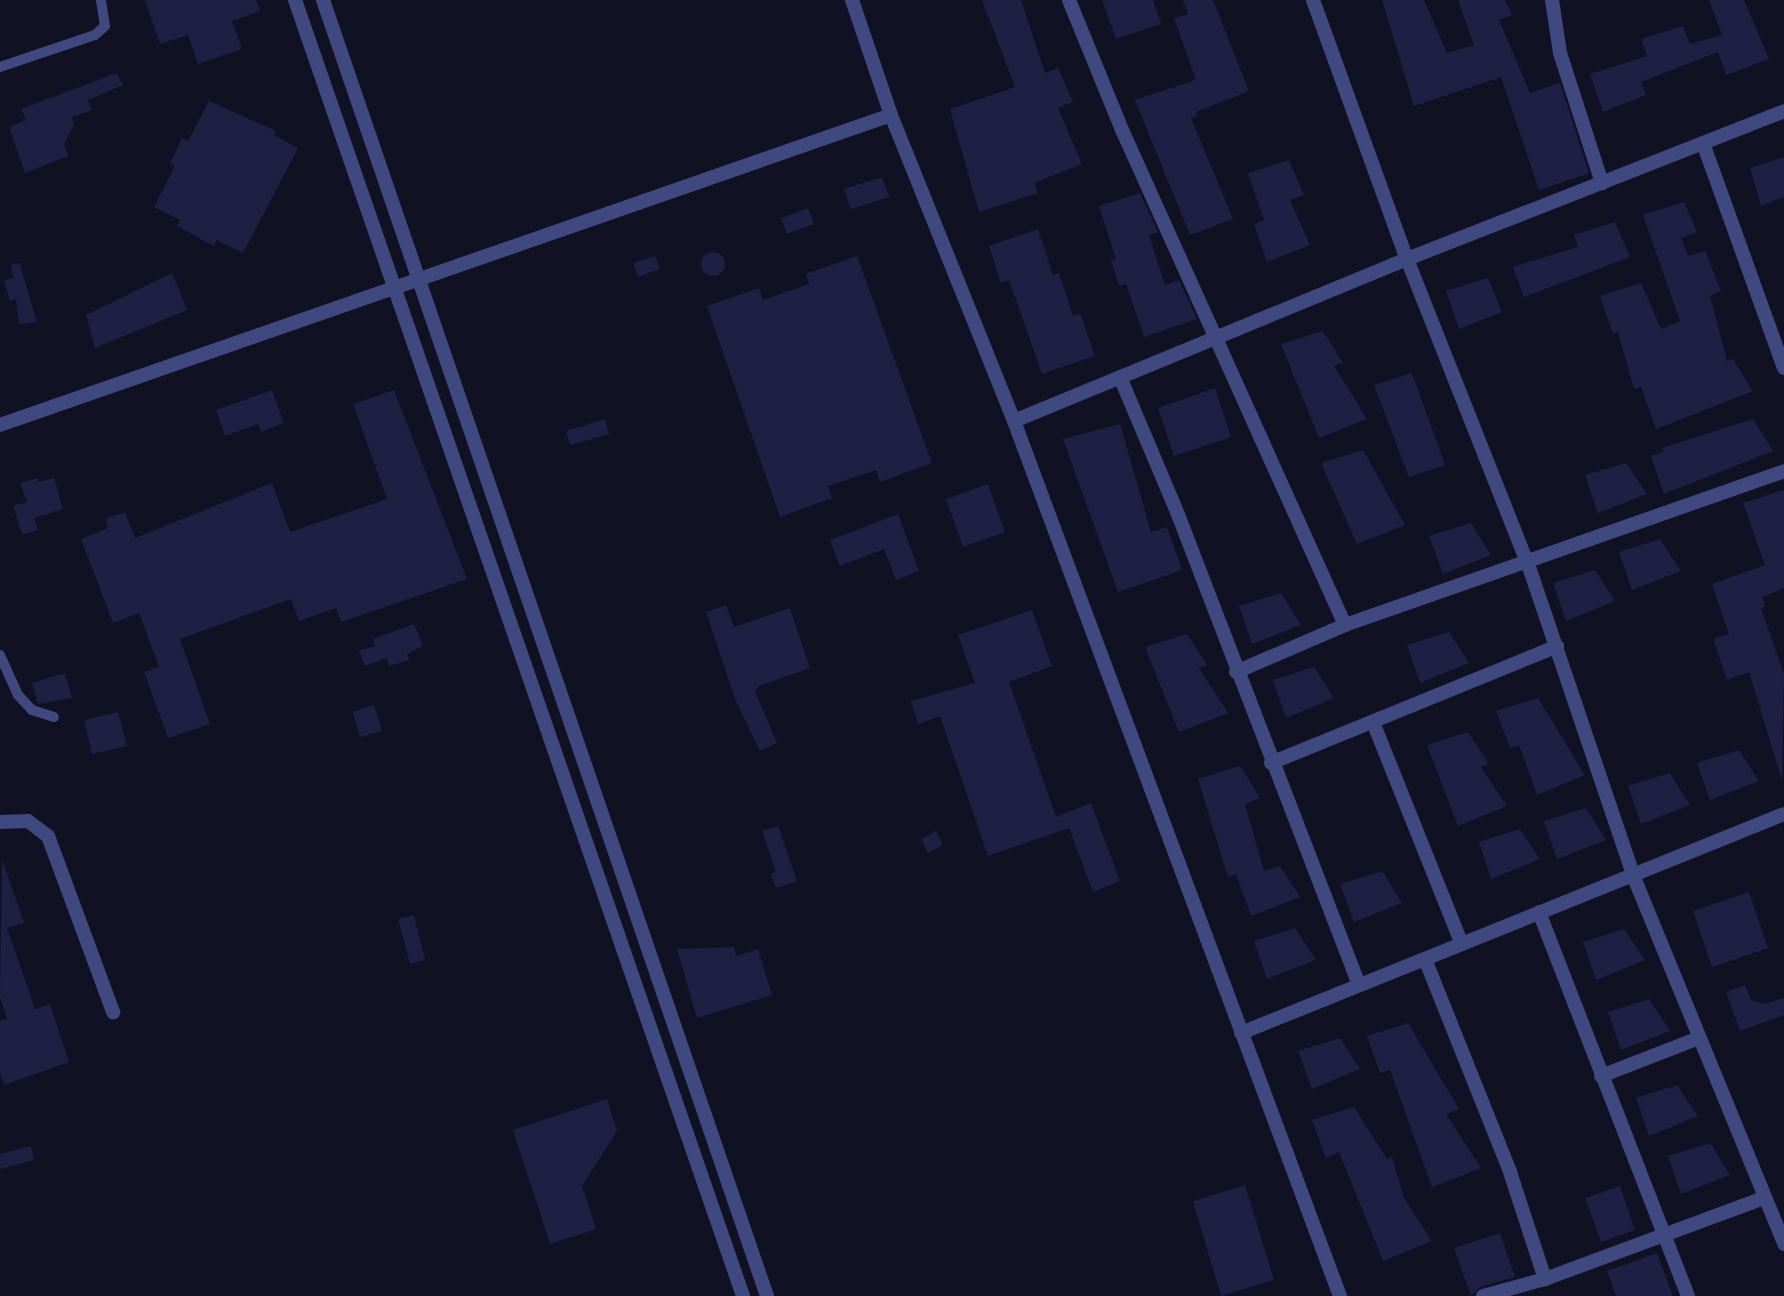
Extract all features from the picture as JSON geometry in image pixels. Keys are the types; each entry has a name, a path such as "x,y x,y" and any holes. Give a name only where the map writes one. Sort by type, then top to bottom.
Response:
{"street":[{"path":"296,0 743,1296"},
{"path":"323,0 421,276 767,1296"},
{"path":"852,0 891,115 1014,421 1340,1296"},
{"path":"1069,0 1345,625"},
{"path":"1313,0 1407,259 1528,564 1633,874 1784,1244"},
{"path":"1552,0 1560,53 1602,183"},
{"path":"1014,421 1407,259 1784,111"},
{"path":"0,425 394,285 891,115"},
{"path":"1703,143 1784,368"},
{"path":"1120,377 1180,517 1271,763 1359,985"},
{"path":"1237,672 1345,625 1528,564 1784,471"},
{"path":"1271,763 1557,646"},
{"path":"1373,722 1462,944"},
{"path":"1241,1033 1784,814"},
{"path":"0,822 28,821 48,836 113,1012"},
{"path":"1539,912 1662,1236 1688,1296"},
{"path":"1425,959 1510,1172 1545,1279"},
{"path":"1601,1076 1699,1038"},
{"path":"1483,1296 1545,1279 1764,1198"}],"lane":[{"path":"0,67 95,35 105,26 101,0"},
{"path":"0,655 18,695 32,709 54,717"}],"building":[{"path":"145,0 256,0 260,11 232,21 242,49 198,64 188,35 160,44"},
{"path":"982,0 1021,0 1045,73 1058,68 1073,102 1058,108 1082,164 1034,183 1038,193 979,212 950,109 1015,87"},
{"path":"1102,0 1153,0 1161,24 1116,39"},
{"path":"1183,0 1213,0 1249,91 1196,112 1198,116 1191,118 1233,219 1190,235 1135,100 1196,80 1174,18 1188,14"},
{"path":"1382,0 1424,0 1447,53 1474,45 1458,0 1505,0 1512,15 1499,20 1530,93 1560,83 1589,173 1539,190 1501,77 1414,106"},
{"path":"1709,0 1744,0 1769,59 1726,75 1718,52 1641,82 1646,95 1603,112 1590,74 1647,56 1641,39 1683,26 1690,44 1722,35"},
{"path":"117,73 123,85 88,100 92,110 72,117 74,124 64,145 68,156 25,173 9,127 26,120 21,109"},
{"path":"209,101 276,131 274,135 298,148 243,253 217,240 214,246 177,226 180,220 154,207 175,166 170,163 182,138 188,141"},
{"path":"1784,157 1784,197 1761,206 1750,168"},
{"path":"1289,160 1304,195 1290,200 1310,245 1267,262 1254,224 1264,220 1248,173"},
{"path":"882,177 889,197 851,209 844,189"},
{"path":"1140,193 1158,232 1149,235 1165,285 1179,280 1197,319 1144,337 1126,284 1119,286 1111,260 1116,259 1099,206"},
{"path":"1684,202 1697,232 1681,238 1688,256 1705,251 1721,291 1710,296 1727,361 1733,359 1753,391 1656,429 1641,387 1634,389 1618,332 1613,334 1600,296 1641,283 1661,329 1680,321 1643,215"},
{"path":"808,208 814,224 787,234 781,218"},
{"path":"1615,222 1630,257 1524,297 1513,267 1578,247 1574,235"},
{"path":"1038,229 1053,275 1059,273 1073,316 1080,313 1095,356 1042,374 1009,280 1001,283 989,246"},
{"path":"713,252 721,256 725,264 721,272 713,276 705,272 701,264 705,256"},
{"path":"655,256 660,269 638,277 633,263"},
{"path":"857,256 932,463 880,482 876,470 828,486 832,498 780,517 707,306 759,288 763,300 809,284 806,274"},
{"path":"20,263 37,322 19,324 16,299 10,301 4,280 13,278 11,264"},
{"path":"172,273 187,310 95,348 86,315"},
{"path":"1488,278 1502,312 1459,329 1446,291"},
{"path":"1323,331 1343,363 1334,366 1367,419 1319,438 1281,344"},
{"path":"1412,373 1445,465 1409,477 1374,385"},
{"path":"1215,388 1231,437 1174,456 1158,408"},
{"path":"272,390 284,423 261,432 258,424 225,436 216,410"},
{"path":"394,390 467,579 341,622 336,608 299,621 291,599 180,639 210,724 168,738 144,672 159,667 139,613 113,623 81,539 108,528 105,519 125,512 135,538 272,483 290,532 387,499 353,404"},
{"path":"605,419 609,434 570,445 566,431"},
{"path":"1753,419 1773,451 1664,494 1651,456 1663,452 1662,448"},
{"path":"1120,424 1151,532 1167,527 1182,570 1118,592 1063,439"},
{"path":"1363,450 1405,525 1357,544 1321,463"},
{"path":"1626,463 1647,494 1598,513 1585,475"},
{"path":"37,478 38,482 54,478 63,509 34,518 38,530 22,535 13,506 27,502 20,483"},
{"path":"988,484 1005,532 963,547 946,499"},
{"path":"1784,490 1784,588 1762,597 1765,607 1761,608 1784,674 1782,781 1749,672 1727,680 1713,639 1729,634 1712,584 1765,565 1743,503"},
{"path":"898,514 919,571 896,580 884,549 840,566 830,540"},
{"path":"1471,523 1491,555 1443,574 1429,536"},
{"path":"1660,539 1681,571 1632,590 1619,552"},
{"path":"1595,570 1615,601 1566,621 1553,583"},
{"path":"1281,593 1301,625 1252,644 1239,606"},
{"path":"726,605 734,627 790,608 810,668 759,686 755,691 777,743 760,751 735,699 706,612"},
{"path":"1032,610 1052,666 1009,682 1056,817 1091,803 1120,881 1093,892 1069,828 988,856 940,716 918,724 911,701 975,683 958,635"},
{"path":"414,624 423,646 407,654 409,660 389,666 387,658 365,666 359,651 375,646 373,639"},
{"path":"1449,632 1469,663 1420,683 1407,645"},
{"path":"1187,634 1207,665 1199,668 1228,713 1179,732 1145,647"},
{"path":"1314,667 1334,698 1286,718 1273,680"},
{"path":"65,673 72,698 38,704 32,683"},
{"path":"1538,698 1585,775 1537,795 1519,745 1510,748 1496,711"},
{"path":"374,705 382,731 360,737 353,712"},
{"path":"118,712 127,746 92,754 84,720"},
{"path":"1468,732 1489,764 1481,767 1507,806 1458,826 1427,745"},
{"path":"1739,750 1759,781 1710,800 1697,763"},
{"path":"1240,766 1260,798 1245,804 1264,871 1280,866 1300,897 1251,916 1236,874 1228,877 1198,779"},
{"path":"1670,773 1690,805 1641,824 1628,786"},
{"path":"1586,808 1606,840 1557,859 1544,821"},
{"path":"778,826 797,881 776,888 771,874 776,872 762,831"},
{"path":"1520,829 1540,859 1491,879 1479,842"},
{"path":"936,831 943,845 928,853 921,839"},
{"path":"2,859 24,923 7,928 35,1009 50,1004 69,1062 4,1085 0,1072 0,1021 7,1019 0,997"},
{"path":"1382,871 1402,903 1354,922 1340,884"},
{"path":"1749,892 1768,948 1712,967 1693,911"},
{"path":"414,915 425,960 410,964 398,919"},
{"path":"1295,928 1316,960 1267,979 1254,941"},
{"path":"1624,929 1645,960 1596,980 1583,942"},
{"path":"734,947 736,956 758,949 772,995 697,1018 677,949"},
{"path":"1745,985 1751,1000 1765,1004 1784,998 1784,1015 1740,1031 1726,992"},
{"path":"1649,999 1670,1031 1621,1050 1608,1012"},
{"path":"1408,1023 1459,1109 1446,1114 1481,1168 1432,1187 1390,1070 1380,1073 1367,1036"},
{"path":"1340,1038 1360,1069 1312,1089 1298,1051"},
{"path":"1677,1085 1698,1116 1649,1136 1636,1098"},
{"path":"607,1099 617,1131 582,1186 596,1229 550,1244 513,1130"},
{"path":"1354,1107 1387,1159 1392,1157 1404,1198 1432,1241 1383,1261 1339,1152 1326,1158 1312,1120"},
{"path":"1710,1143 1730,1175 1681,1194 1668,1156"},
{"path":"31,1146 34,1160 0,1169 0,1154"},
{"path":"1245,1185 1274,1280 1221,1296 1193,1201"},
{"path":"1620,1186 1635,1230 1601,1242 1585,1198"},
{"path":"1500,1233 1515,1277 1480,1287 1471,1296 1454,1248"},
{"path":"1657,1253 1673,1296 1616,1296 1607,1271"}]}
